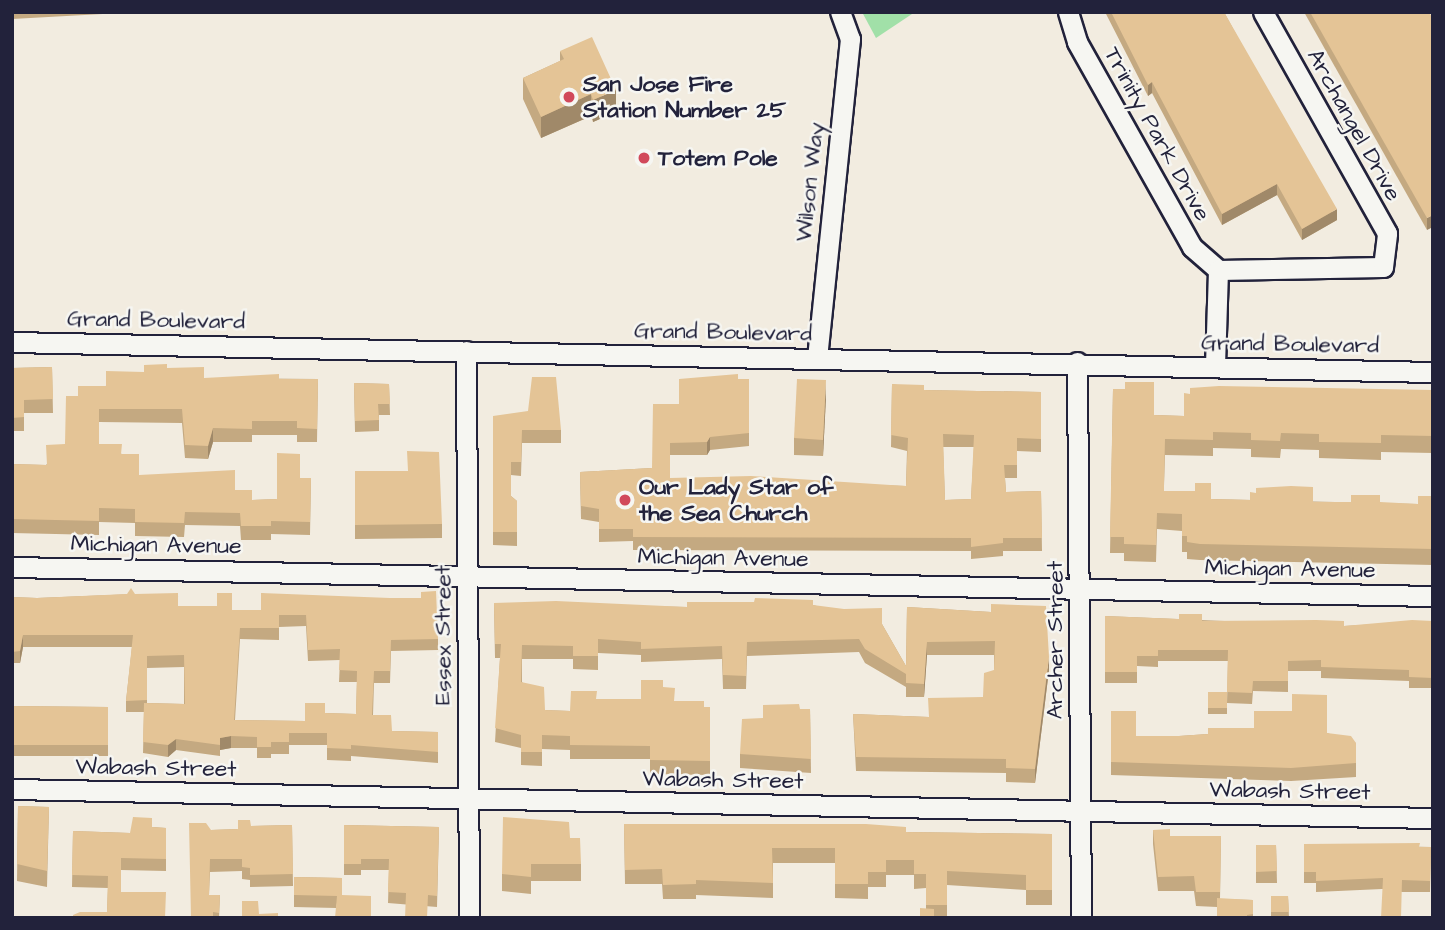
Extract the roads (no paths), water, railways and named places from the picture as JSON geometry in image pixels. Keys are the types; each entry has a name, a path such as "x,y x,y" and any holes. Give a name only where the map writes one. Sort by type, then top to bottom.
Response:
{"street":[{"name":"Wilson Way","path":"817,358 850,39 840,12"},
{"name":"Trinity Park Drive","path":"1068,12 1077,42 1192,247 1218,270"},
{"name":"Archangel Drive","path":"1218,270 1383,267 1387,233 1263,12"},
{"path":"1215,367 1218,270"},
{"name":"Grand Boulevard","path":"12,342 1077,362 1433,372"},
{"name":"Essex Street","path":"466,351 469,918"},
{"name":"Archer Street","path":"1077,362 1081,918"},
{"name":"Michigan Avenue","path":"12,567 1079,591 1433,596"},
{"name":"Wabash Street","path":"12,789 1081,813 1433,818"}],"place":[{"name":"San Jose Fire Station Number 25","path":"569,97"},
{"name":"Totem Pole","path":"644,158"},
{"name":"Our Lady Star of the Sea Church","path":"625,500"}]}
